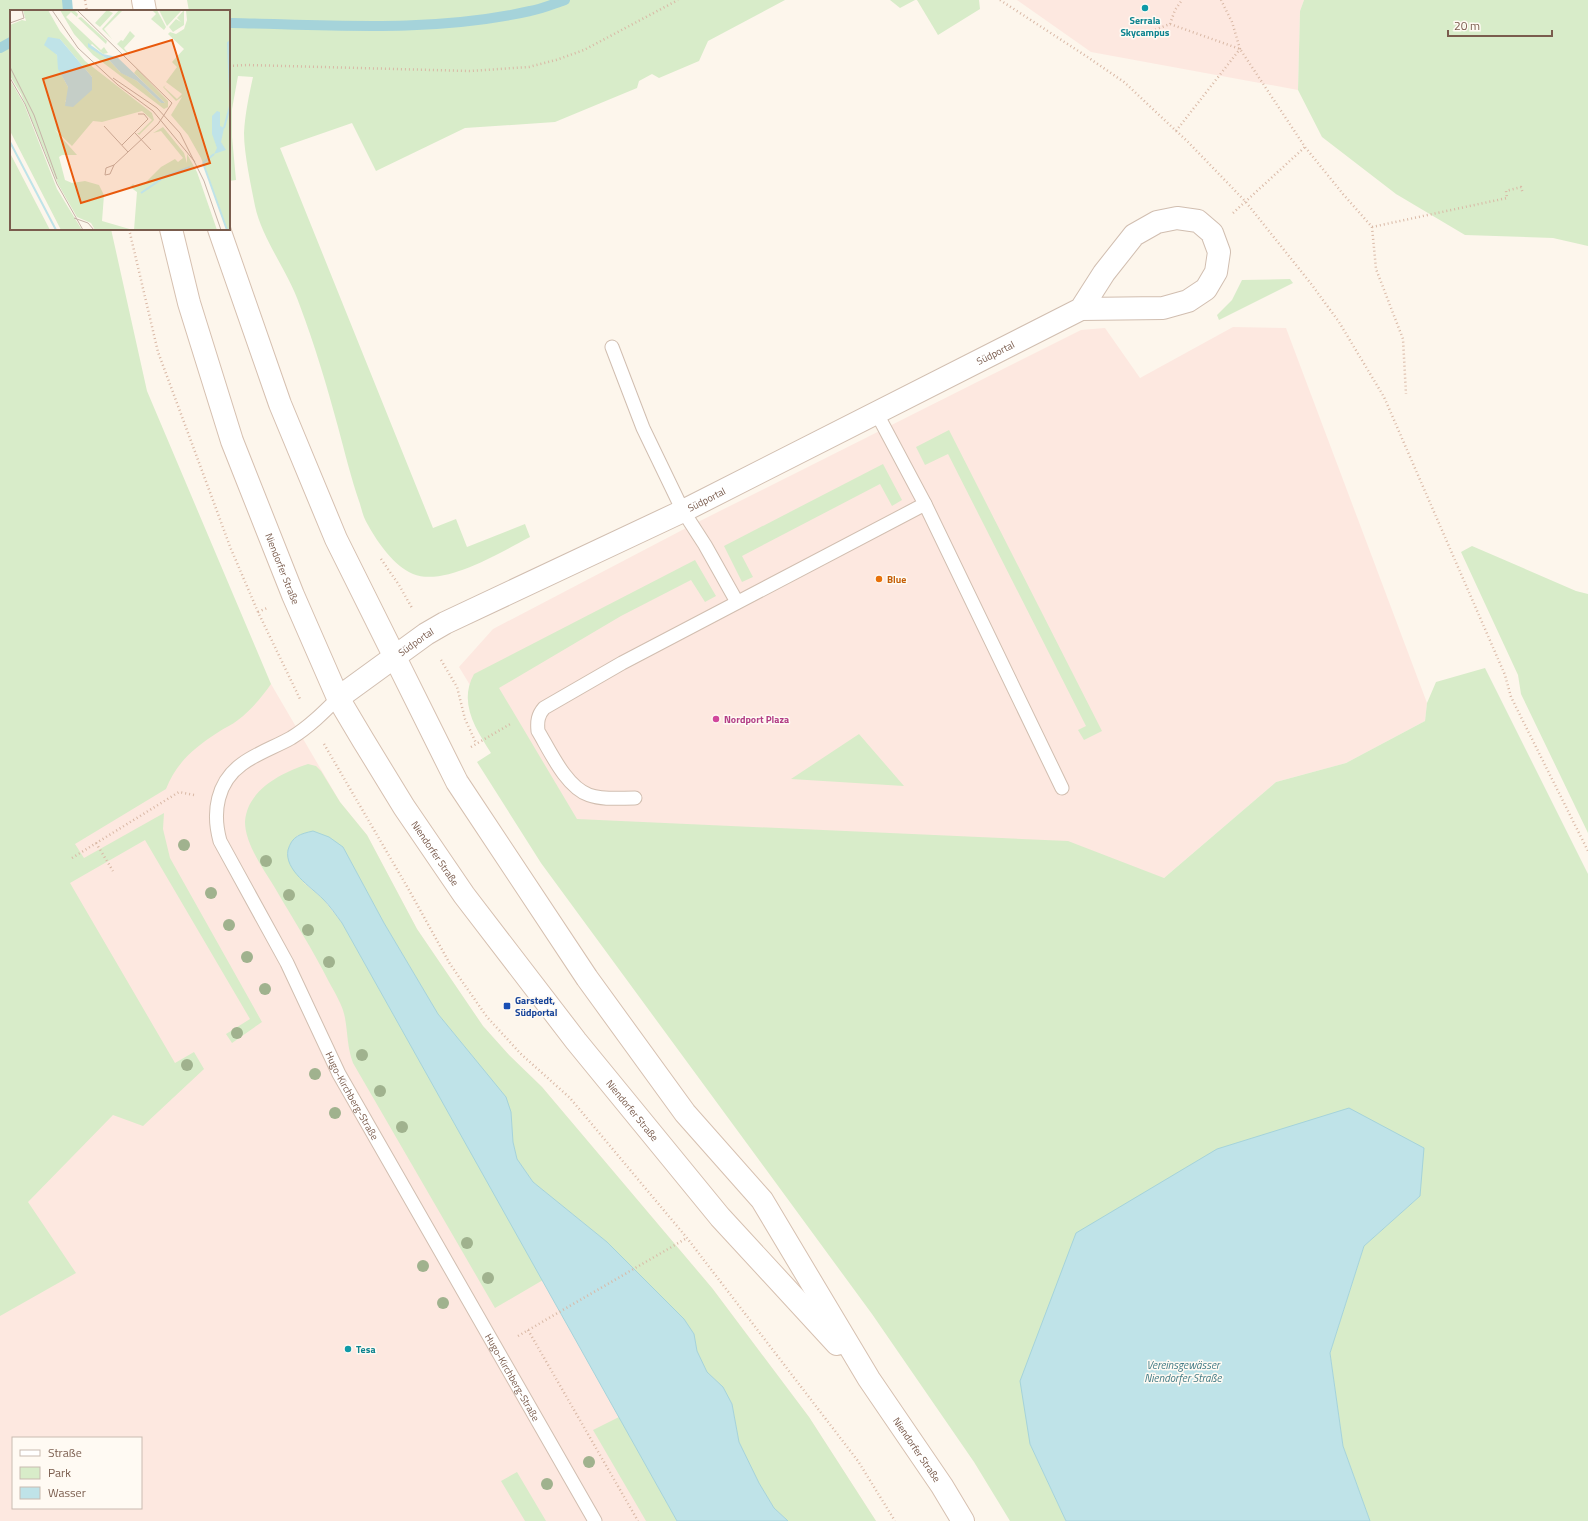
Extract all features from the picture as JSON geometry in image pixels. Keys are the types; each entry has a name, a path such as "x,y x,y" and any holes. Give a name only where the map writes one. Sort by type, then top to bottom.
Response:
{"main road":[{"path":"143,0 145,10"},
{"name":"Südportal","path":"338,698 426,634 445,623 683,511 1082,309 1163,308 1188,301 1206,289 1216,272 1218,252 1212,233 1198,221 1177,218 1157,222 1134,235 1104,273 1082,309"},
{"name":"Niendorfer Straße","path":"172,230 189,303 232,441 293,595 338,698 404,807 464,895 543,1000 576,1041 720,1216 869,1379"},
{"name":"Niendorfer Straße","path":"219,230 280,404 336,539 461,789 587,978 684,1113 762,1200 869,1379 942,1486 963,1521"}],"lane":[{"path":"612,347 643,428 683,511 708,549 737,602"},
{"path":"876,412 925,504 1062,788"},
{"path":"635,798 601,797 589,795 578,789 568,780 538,731 537,723 539,714 544,708 622,663 925,504"},
{"name":"Hugo-Kirchberg-Straße","path":"338,698 312,723 292,737 242,764 233,773 224,785 218,798 216,828 220,841 287,963 339,1074 596,1521"}],"path":[{"path":"85,0 87,10"},
{"path":"230,66 248,65 470,71 529,67 556,60 584,50 678,0"},
{"path":"1000,0 1124,82 1176,131 1245,201 1294,261 1339,322 1384,397 1505,675 1511,697 1588,851"},
{"path":"1170,24 1175,10 1182,0"},
{"path":"1221,0 1232,22 1240,49 1305,147 1372,227 1376,269 1402,339 1406,394"},
{"path":"1144,34 1170,24 1240,49"},
{"path":"1176,131 1240,49"},
{"path":"1230,215 1305,147"},
{"path":"1372,227 1507,198 1506,191 1521,187 1523,194"},
{"path":"378,556 399,585"},
{"path":"452,680 457,687 465,719 476,743 504,728"},
{"path":"72,858 179,792 218,798"},
{"path":"96,843 113,871"},
{"path":"497,1348 687,1238"},
{"path":"528,1330 638,1521"}],"shaded area":[{"path":"1017,0 1304,0 1300,11 1298,90 1091,52"},
{"path":"1233,327 1286,328 1427,703 1425,721 1346,763 1276,782 1164,878 566,843 459,667 493,629 688,527 1081,330 1105,328 1140,378"},
{"path":"271,684 340,802 367,835 417,929 483,1026 509,1055 542,1087 712,1288 809,1417 876,1521 0,1521 0,1243 18,1223 47,1160 30,847 101,786"}],"green space":[{"path":"0,0 67,0 69,10 10,10 10,230 111,230 147,391 271,684 264,694 243,716 193,750 175,771 166,789 75,844 84,858 164,813 163,829 170,858 262,1022 232,1043 226,1034 250,1019 145,840 70,883 175,1063 194,1052 204,1069 143,1126 113,1115 28,1202 76,1273 0,1316"},
{"path":"187,0 785,0 708,41 699,61 659,78 652,74 639,81 637,88 555,122 465,128 376,171 352,123 280,148 433,528 456,519 467,547 525,524 530,537 473,566 441,576 426,577 413,574 399,566 377,539 362,512 316,351 295,294 258,218 246,160 244,141 246,112 253,77 238,76 232,109 232,137 236,180 230,181 230,10 189,10"},
{"path":"890,0 915,0 900,8"},
{"path":"917,0 979,0 980,9 938,35"},
{"path":"1304,0 1588,0 1588,246 1553,238 1465,235 1396,194 1322,137 1298,90 1300,11"},
{"path":"1290,279 1293,283 1219,320 1217,315 1232,300 1242,280"},
{"path":"949,430 1102,731 1084,740 1078,730 1086,726 948,454 925,465 916,447"},
{"path":"883,464 902,500 892,506 880,484 742,556 753,577 742,582 724,546"},
{"path":"1472,546 1576,591 1588,594 1588,833 1521,694 1518,675 1461,552"},
{"path":"695,560 716,596 705,602 691,580 621,616 499,688 577,819 1068,841 1164,878 1276,782 1346,763 1425,721 1427,703 1436,682 1485,668 1588,874 1588,1521 1370,1521 1343,1446 1330,1353 1364,1246 1420,1196 1030,1444 1066,1521 1010,1521 974,1462 872,1314 541,863 477,762 491,753 475,725 468,705 468,695 474,674"},
{"path":"859,734 904,786 791,779"},
{"path":"308,764 316,766 321,771 340,802 367,835 417,929 483,1026 509,1055 542,1087 712,1288 809,1417 876,1521 788,1521 774,1508 759,1483 739,1442 732,1404 723,1387 707,1372 697,1351 694,1334 684,1319 607,1242 533,1182 517,1159 513,1142 511,1112 487,1074 438,1014 384,923 343,847 298,835 290,844 287,854 304,883 323,899 342,923 543,1280 495,1308 353,1063 344,1013 338,1000 310,946 256,856 248,839 245,822 247,811 259,792 267,784 287,772"},
{"path":"619,1417 677,1521 646,1521 593,1430"},
{"path":"517,1472 546,1521 525,1521 501,1481"}],"water":[{"path":"313,831 329,837 343,847 384,923 438,1014 506,1097 511,1112 513,1142 517,1159 533,1182 607,1242 684,1319 694,1334 697,1351 707,1372 723,1387 732,1404 739,1442 759,1483 774,1508 788,1521 677,1521 342,923 326,902 300,878 290,864 288,850 294,839 297,836"},
{"name":"Vereinsgewässer Niendorfer Straße","path":"1349,1108 1424,1148 1420,1196 1364,1246 1330,1353 1343,1446 1370,1521 1066,1521 1030,1444 1020,1381 1076,1233 1217,1149"}],"waterway":[{"path":"67,0 68,10"},
{"path":"232,23 344,26 419,25 493,18 543,8 565,0"},
{"path":"0,48 10,43"}],"place":[{"name":"Serrala Skycampus","path":"1145,8"},
{"name":"Blue","path":"879,579"},
{"name":"Nordport Plaza","path":"716,719"},
{"name":"Garstedt, Südportal","path":"507,1006"},
{"name":"Tesa","path":"348,1349"}]}
